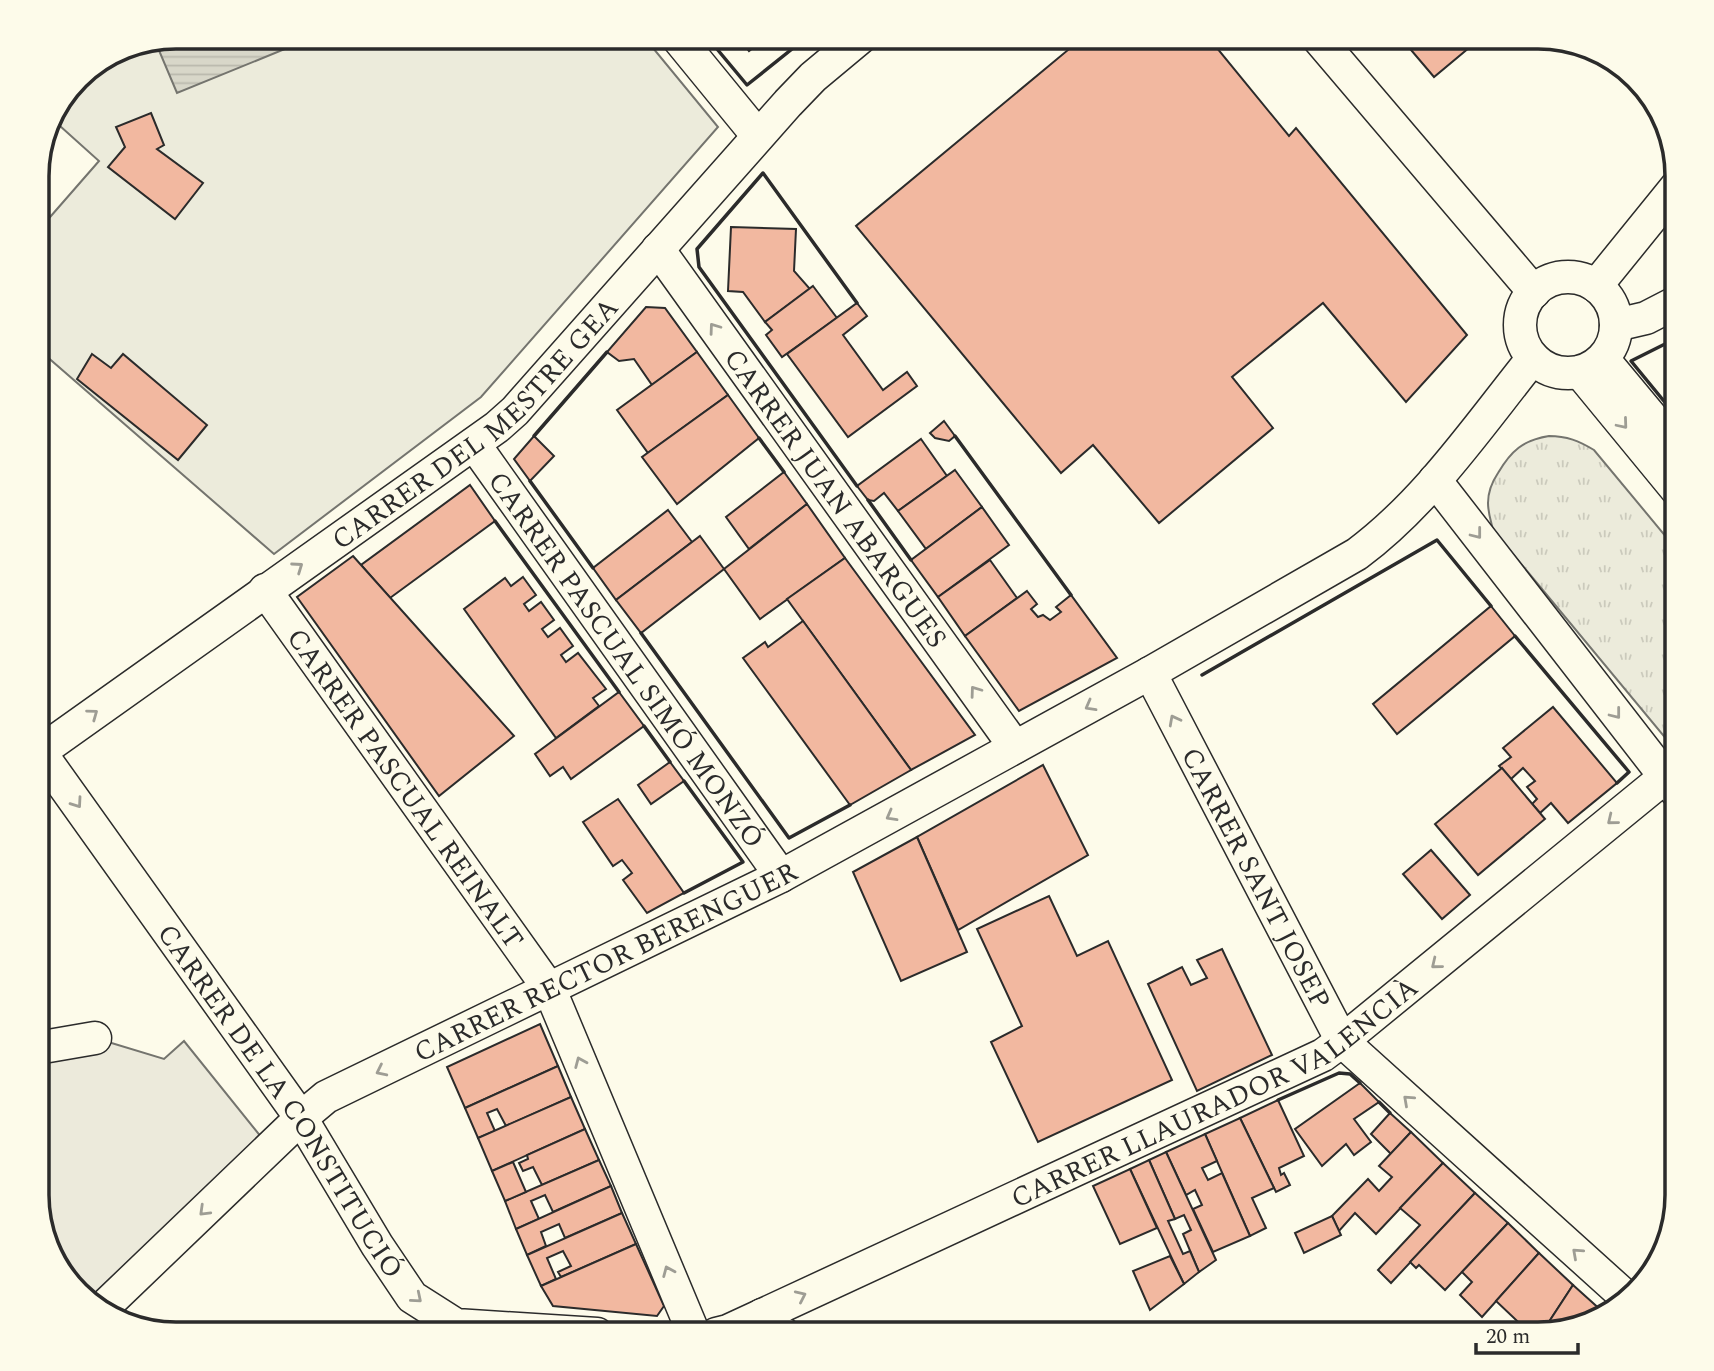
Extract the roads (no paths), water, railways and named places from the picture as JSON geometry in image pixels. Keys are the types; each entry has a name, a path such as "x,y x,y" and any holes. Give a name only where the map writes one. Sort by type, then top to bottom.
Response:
{"street":[{"path":"687,49 758,135"},
{"name":"CARRER DEL MESTRE GEA","path":"49,743 498,427 758,135 813,77 847,49"},
{"path":"1327,49 1534,292"},
{"path":"1596,286 1665,201"},
{"name":"CARRER JUAN ABARGUES","path":"657,249 1015,747"},
{"path":"1571,277 1596,286 1607,296 1614,310 1616,325 1613,343 1591,365 1567,373 1543,366 1525,346 1521,317 1525,304 1534,292 1557,278 1571,277"},
{"path":"1616,325 1646,318 1665,308"},
{"name":"CARRER RECTOR BERENGUER","path":"109,1303 326,1097 781,876 1150,673 1357,554 1404,515 1435,481 1533,358"},
{"path":"1591,365 1665,436"},
{"path":"1591,365 1665,473"},
{"name":"CARRER PASCUAL SIMÓ MONZÓ","path":"474,444 781,876"},
{"path":"1435,481 1665,776"},
{"name":"CARRER PASCUAL REINALT","path":"265,590 550,990 689,1322"},
{"name":"CARRER SANT JOSEP","path":"1150,673 1342,1041 1620,1292"},
{"name":"CARRER DE LA CONSTITUCIÓ","path":"49,766 301,1118 377,1245 412,1297 451,1322"},
{"name":"CARRER LLAURADOR VALENCIÀ","path":"777,1322 1323,1055 1665,789"},
{"path":"49,1046 95,1038"}]}
